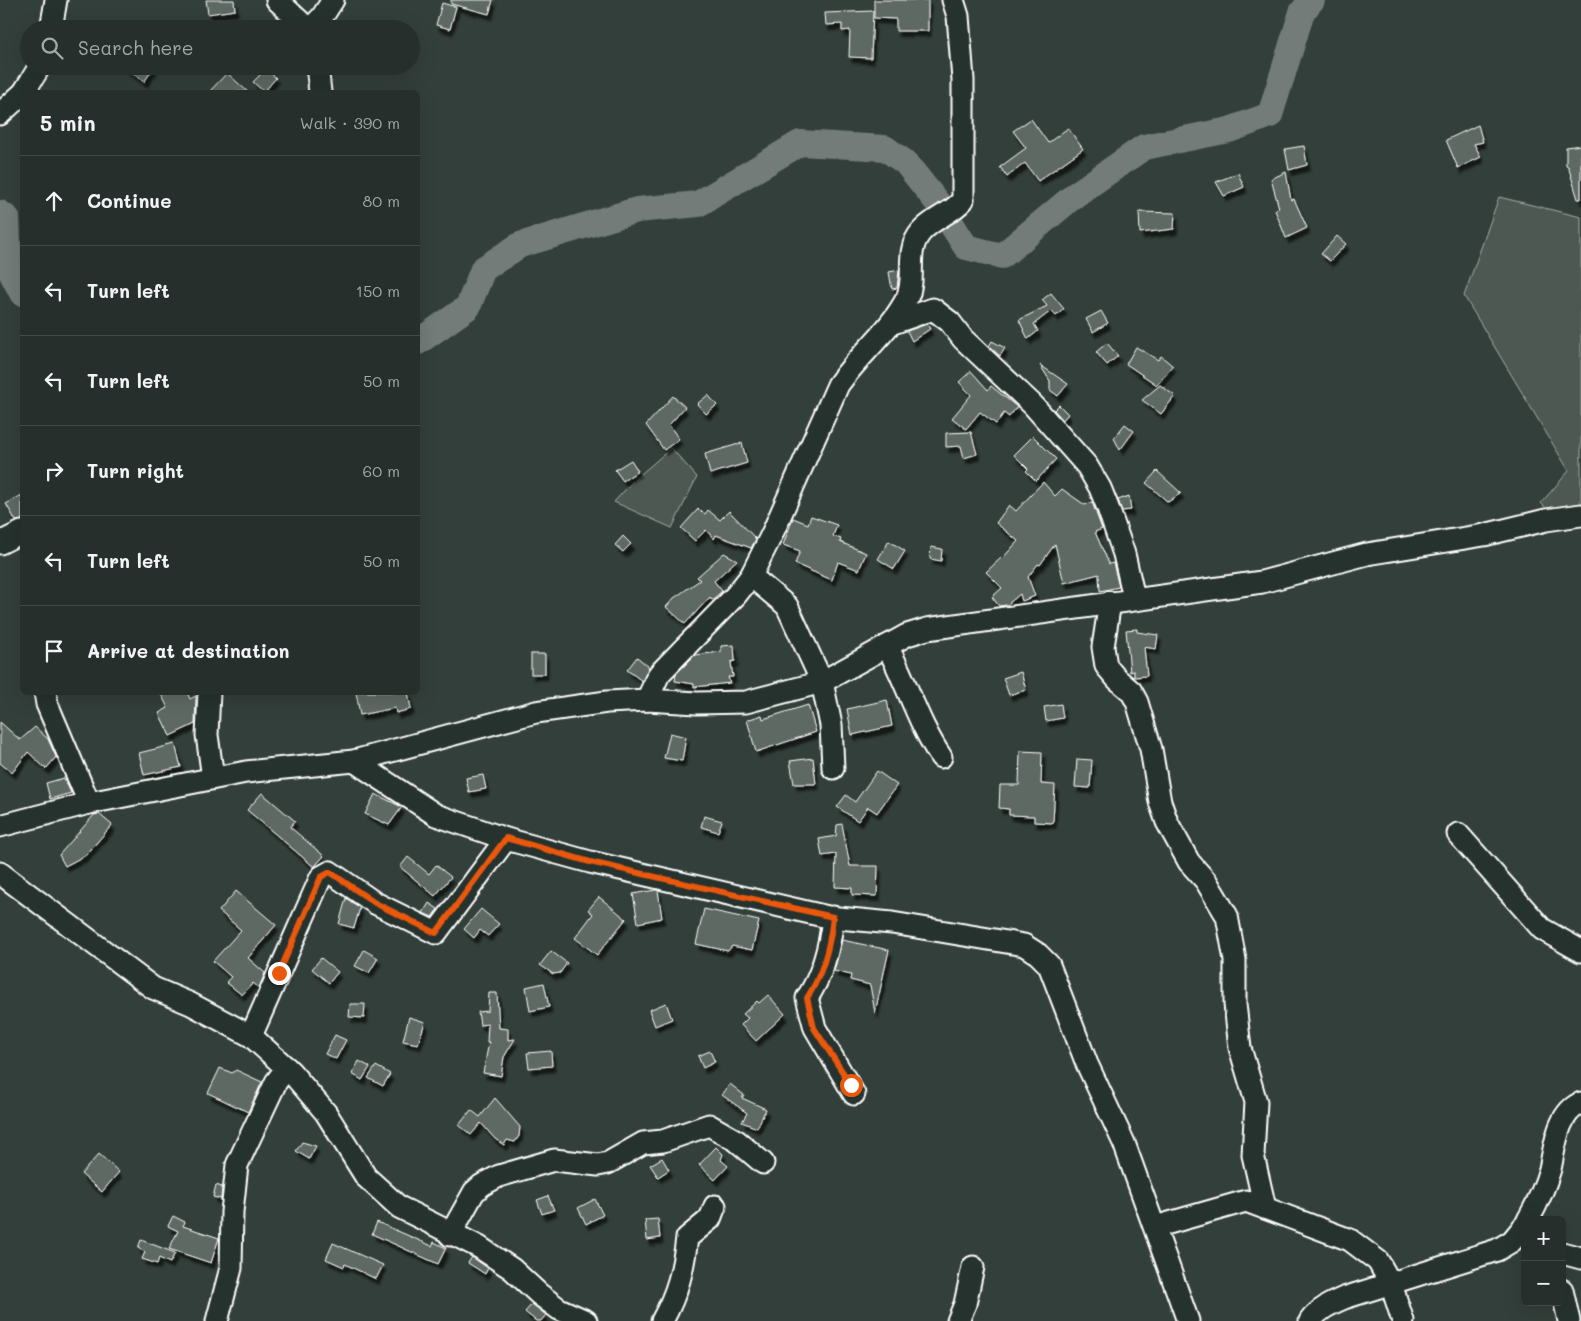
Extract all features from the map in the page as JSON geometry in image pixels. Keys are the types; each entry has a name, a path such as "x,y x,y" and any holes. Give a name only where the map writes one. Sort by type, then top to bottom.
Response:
{"street":[{"path":"53,20 56,0"},
{"path":"277,0 299,20"},
{"path":"319,20 333,0"},
{"path":"647,700 659,674 736,595 751,576 772,534 838,385 852,366 890,324 908,295 911,284 912,249 920,233 963,200 963,80 958,16 953,0"},
{"path":"25,90 34,75"},
{"path":"318,75 320,90"},
{"path":"0,114 7,110 20,96"},
{"path":"890,324 925,310 933,309 939,312 963,339 1058,431 1087,466 1100,488 1124,554 1134,598"},
{"path":"0,826 88,802 213,778 246,772 354,760 536,712 607,702 647,700 697,703 746,702 822,682 907,635 927,629 1134,598 1262,582 1367,554 1484,535 1546,520 1581,515"},
{"path":"0,543 20,533"},
{"path":"751,576 787,606 822,682 831,725 832,768"},
{"path":"1110,602 1103,647 1106,666 1131,691 1137,702 1151,749 1160,802 1167,822 1189,862 1206,881 1227,916 1235,960 1235,1004 1240,1048 1256,1102 1253,1155 1265,1208"},
{"path":"887,646 901,673 916,714 941,757"},
{"path":"46,695 47,704 88,802"},
{"path":"209,695 207,735 213,778"},
{"path":"354,760 436,816 590,862 833,917 892,923 1024,945 1038,954 1050,965 1087,1064 1124,1143 1188,1321"},
{"path":"1458,834 1542,929 1581,951"},
{"path":"251,1036 321,877 330,872 375,903 436,933 506,838"},
{"path":"0,873 153,988 191,1004 251,1036 287,1068 326,1113 375,1188 399,1208 450,1235 478,1247 512,1269 539,1294 559,1309 586,1321"},
{"path":"833,917 824,964 817,983 807,998 814,1028 854,1094"},
{"path":"217,1321 231,1268 232,1212 237,1165 276,1082 287,1068"},
{"path":"1530,1216 1538,1204 1558,1132 1566,1117 1576,1105 1581,1103"},
{"path":"450,1235 464,1207 482,1185 499,1176 554,1160 598,1165 608,1163 644,1143 663,1141 708,1125 737,1141 763,1163"},
{"path":"1155,1227 1246,1201 1350,1240 1378,1261 1391,1284 1403,1321"},
{"path":"662,1321 676,1295 684,1265 687,1238 710,1219 715,1206"},
{"path":"1310,1321 1329,1304 1497,1250 1520,1236"},
{"path":"1566,1254 1581,1258"},
{"path":"958,1321 965,1304 973,1267"},
{"path":"1566,1306 1569,1321"}],"shaded area":[{"path":"1499,197 1581,217 1581,521 1560,523 1541,503 1569,471 1464,296"},
{"path":"671,448 697,477 672,528 614,502 634,480"}],"building":[{"path":"206,0 234,0 235,10 208,14"},
{"path":"451,0 493,0 489,14 451,4"},
{"path":"874,0 928,0 928,31 896,31 896,19 874,18"},
{"path":"442,3 456,7 450,29 436,25"},
{"path":"873,11 871,58 849,57 850,30 842,31 842,24 826,25 825,13"},
{"path":"135,75 149,75 144,82"},
{"path":"225,75 229,75 246,90 211,90"},
{"path":"260,75 273,75 276,78 266,90 262,90 253,82"},
{"path":"1031,119 1048,143 1068,128 1083,149 1038,181 1025,163 1007,177 1000,167 1026,148 1013,131"},
{"path":"1478,125 1483,142 1474,144 1481,157 1458,168 1446,140"},
{"path":"1581,145 1581,199 1578,199 1568,166 1566,166 1566,147"},
{"path":"1304,146 1307,165 1289,170 1285,149"},
{"path":"1286,172 1291,200 1294,199 1307,228 1286,238 1275,210 1279,208 1271,179"},
{"path":"1238,173 1244,187 1224,196 1216,182"},
{"path":"1139,212 1175,213 1174,229 1140,233"},
{"path":"1337,236 1346,244 1330,261 1321,254"},
{"path":"899,270 897,288 892,289 889,272"},
{"path":"1051,293 1064,309 1056,316 1051,311 1034,324 1038,331 1028,339 1019,320 1047,306 1042,300"},
{"path":"1101,311 1108,323 1093,332 1086,319"},
{"path":"927,324 930,329 912,341 907,331"},
{"path":"992,341 1005,348 1000,356 989,346"},
{"path":"1107,343 1118,356 1107,365 1096,352"},
{"path":"1136,347 1158,360 1161,356 1173,366 1157,385 1126,364"},
{"path":"1040,365 1068,384 1058,396 1050,390 1050,381"},
{"path":"971,371 988,390 991,386 1017,407 1009,417 1004,413 996,424 980,412 966,429 952,418 971,395 959,382"},
{"path":"1160,385 1175,396 1161,414 1142,400"},
{"path":"708,395 717,405 706,414 697,404"},
{"path":"673,396 685,407 669,425 679,439 664,450 646,425"},
{"path":"1059,405 1068,414 1063,420 1054,410"},
{"path":"1125,424 1134,431 1120,450 1114,438"},
{"path":"971,432 977,454 964,458 961,446 946,447 946,433"},
{"path":"1033,436 1056,459 1036,481 1026,471 1028,469 1014,455"},
{"path":"742,443 747,463 710,474 705,454"},
{"path":"631,460 638,471 623,481 615,470"},
{"path":"1157,471 1181,493 1168,502 1146,483"},
{"path":"1043,482 1055,496 1062,489 1085,505 1092,502 1102,529 1095,532 1109,564 1113,563 1119,587 1100,591 1099,574 1064,583 1055,544 1040,565 1038,564 1028,577 1035,596 1022,601 1020,594 1007,605 999,606 992,597 1002,588 986,572 1002,559 1018,541 996,523 1009,505 1016,511"},
{"path":"20,496 20,520 16,521 6,504"},
{"path":"1129,496 1131,510 1122,511 1118,500"},
{"path":"698,509 705,514 708,510 720,520 729,511 756,539 751,548 716,535 714,539 706,530 695,541 681,528"},
{"path":"811,516 837,525 833,536 841,539 840,542 866,553 859,570 838,562 832,580 795,564 800,551 783,545 793,518 808,524"},
{"path":"623,536 631,544 623,552 615,545"},
{"path":"889,541 905,551 894,569 878,559"},
{"path":"931,547 942,549 941,561 930,559"},
{"path":"724,553 737,560 714,581 722,591 712,600 710,597 685,624 666,607 674,598 700,580 697,577"},
{"path":"1137,629 1137,632 1158,635 1156,649 1144,647 1147,676 1134,677 1134,671 1130,672 1126,630"},
{"path":"734,645 735,661 731,662 733,677 728,677 730,683 694,687 694,684 675,681 676,674 695,655 721,652 721,646"},
{"path":"531,654 545,654 545,674 531,674"},
{"path":"637,657 649,667 642,681 627,670"},
{"path":"1021,672 1026,690 1009,695 1003,678"},
{"path":"162,695 188,695 190,699 196,696 195,724 170,736 159,713 168,708"},
{"path":"357,695 409,695 411,709 396,713 395,708 360,715"},
{"path":"887,700 892,726 852,735 847,709"},
{"path":"1061,704 1063,718 1046,721 1044,707"},
{"path":"808,705 816,732 756,752 747,720 762,715 763,719"},
{"path":"0,722 20,740 35,727 48,739 56,757 46,769 28,752 12,773 0,763"},
{"path":"670,733 686,737 682,761 664,758"},
{"path":"175,744 181,767 144,775 139,753"},
{"path":"1020,751 1042,752 1041,784 1055,785 1053,823 1034,822 1034,816 1009,815 1009,809 999,808 1000,785 1019,785"},
{"path":"813,758 816,784 794,784 790,761"},
{"path":"1077,759 1092,760 1090,788 1075,787"},
{"path":"877,771 897,785 877,813 868,807 858,821 837,807 846,795 855,802"},
{"path":"483,775 486,789 469,792 466,778"},
{"path":"64,778 71,793 50,799 46,783"},
{"path":"262,793 295,821 290,827 324,856 314,867 247,810"},
{"path":"375,794 402,807 389,825 365,814"},
{"path":"99,814 112,825 86,855 65,866 59,855 94,815"},
{"path":"704,816 722,821 718,832 701,827"},
{"path":"842,824 850,866 878,866 877,896 852,895 852,888 835,887 836,854 822,856 819,839 836,836 837,825"},
{"path":"408,857 429,874 436,865 451,877 435,896 400,867"},
{"path":"658,890 662,918 638,923 633,894"},
{"path":"236,891 276,925 248,958 265,973 259,988 253,983 242,995 226,982 231,977 213,961 241,930 219,911"},
{"path":"599,897 626,919 597,955 575,938 593,914 588,910"},
{"path":"346,898 360,908 354,928 339,924"},
{"path":"429,903 438,909 432,917 423,913"},
{"path":"481,909 499,924 488,936 480,930 474,938 464,929"},
{"path":"704,909 759,921 752,950 732,946 728,951 696,944"},
{"path":"842,940 889,950 875,1013 870,985 850,980 851,975 834,971"},
{"path":"364,950 378,958 369,973 355,966"},
{"path":"551,951 567,963 560,973 553,974 540,965"},
{"path":"321,958 338,972 329,983 312,969"},
{"path":"544,983 549,1007 530,1011 526,987"},
{"path":"489,993 497,993 499,1028 508,1029 508,1040 515,1039 504,1057 501,1076 483,1073 489,1042 487,1042 488,1024 480,1025 478,1012 488,1011"},
{"path":"768,995 785,1014 756,1041 741,1025 748,1018 743,1014 757,1001 759,1003"},
{"path":"666,1003 672,1019 655,1026 649,1010"},
{"path":"350,1004 365,1004 364,1018 349,1017"},
{"path":"409,1017 425,1022 418,1044 403,1041"},
{"path":"335,1035 346,1040 336,1059 325,1054"},
{"path":"551,1051 552,1066 529,1068 527,1053"},
{"path":"710,1051 715,1062 703,1068 698,1056"},
{"path":"359,1061 370,1067 362,1080 352,1074"},
{"path":"376,1066 390,1074 383,1086 368,1078"},
{"path":"220,1068 232,1073 236,1070 262,1082 248,1112 208,1093"},
{"path":"730,1084 744,1095 742,1098 766,1109 757,1128 742,1122 747,1113 722,1095"},
{"path":"495,1098 520,1127 519,1136 515,1142 507,1140 504,1145 495,1139 481,1123 471,1135 459,1125 471,1110 480,1117"},
{"path":"302,1142 316,1146 309,1159 296,1151"},
{"path":"716,1147 723,1154 721,1160 728,1166 715,1180 699,1165"},
{"path":"99,1154 119,1172 102,1192 81,1174"},
{"path":"662,1158 669,1170 658,1177 650,1165"},
{"path":"216,1185 222,1187 221,1199 213,1197"},
{"path":"548,1196 554,1210 542,1214 537,1200"},
{"path":"595,1199 603,1215 586,1224 578,1208"},
{"path":"173,1216 185,1222 183,1226 219,1238 211,1263 169,1249 178,1231 168,1226"},
{"path":"658,1219 660,1238 647,1240 645,1220"},
{"path":"377,1222 432,1246 434,1242 446,1248 438,1264 372,1234"},
{"path":"141,1240 175,1253 170,1263 159,1258 157,1264 142,1259 145,1252 138,1248"},
{"path":"333,1243 383,1265 376,1279 345,1264 344,1267 326,1259"},
{"path":"472,1257 488,1268 485,1274 468,1263"},
{"path":"532,1304 546,1315 541,1321 536,1321 525,1312"}],"waterway":[{"path":"420,341 468,307 483,269 520,245 637,210 698,204 800,143 885,148 906,163 940,206 966,247 1002,256 1075,195 1144,147 1229,130 1270,115 1302,12 1312,0"},
{"path":"0,213 7,218 9,268 20,289"}],"route":[{"path":"279,973 321,877 330,872 375,903 436,933 506,838 590,862 833,917 824,964 817,983 807,998 814,1028 821,1036 831,1057 851,1085"}]}
